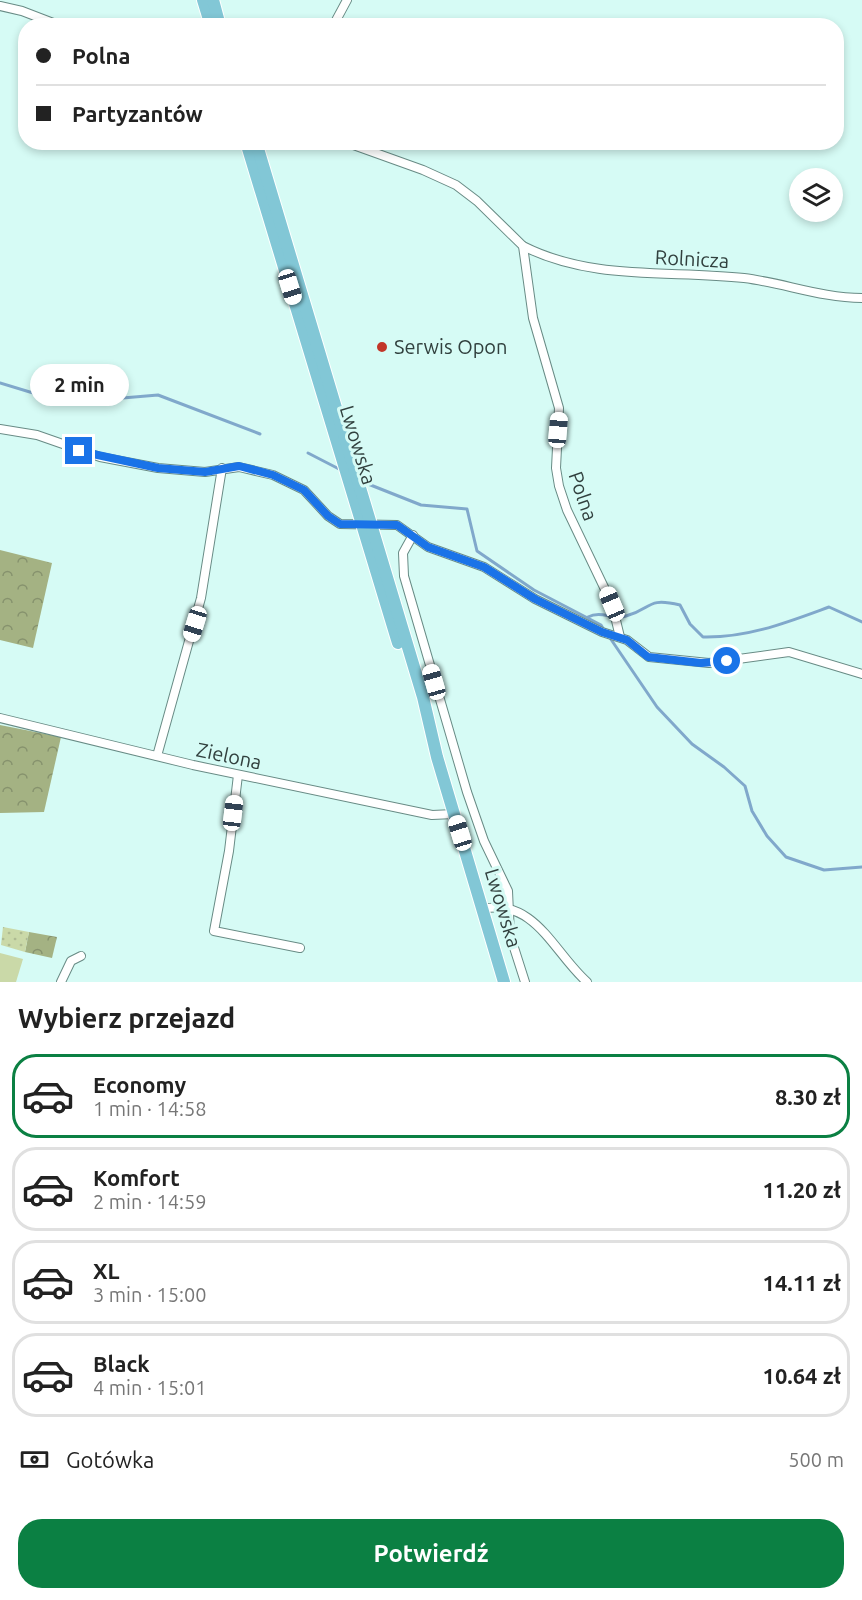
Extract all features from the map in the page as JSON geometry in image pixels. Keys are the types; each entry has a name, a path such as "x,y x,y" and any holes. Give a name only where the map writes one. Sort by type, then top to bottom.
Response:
{"main road":[{"path":"203,0 209,18"},
{"path":"213,0 218,18"},
{"name":"Lwowska","path":"249,150 423,697 437,758 505,982"},
{"name":"Lwowska","path":"258,150 351,475"}],"street":[{"path":"337,18 347,0"},
{"path":"0,6 37,18"},
{"path":"368,150 415,166 456,185 477,201 523,246"},
{"name":"Rolnicza","path":"523,246 564,263 609,272 742,278 836,296 862,298"},
{"name":"Polna","path":"523,246 536,332 559,408 556,468 560,493 613,609 620,637"},
{"path":"0,429 37,435 100,457 158,468 205,472 239,466 283,479 304,490 333,520 346,525 397,525 428,547 484,567 535,599 606,634 620,637 648,657 709,663 766,653 789,652 862,674"},
{"path":"157,756 201,598 222,468"},
{"path":"413,535 403,554 406,582 483,841 508,891 511,908 510,935 525,982"},
{"name":"Zielona","path":"0,718 238,775 432,815 454,814"},
{"path":"238,775 229,851 214,931 300,948"},
{"path":"483,909 499,906 527,915 588,982"},
{"path":"61,982 71,961 81,956"}],"green space":[{"path":"0,550 52,563 33,648 0,640"},
{"path":"0,725 61,737 44,812 0,813"},
{"path":"3,927 29,932 25,952 1,945"},
{"path":"29,932 57,937 52,958 25,952"},
{"path":"0,953 23,959 16,982 0,982"}],"waterway":[{"path":"0,383 43,396 99,400 158,395 260,434"},
{"path":"308,453 341,470"},
{"path":"363,482 421,505 467,509 477,551 534,590 601,625 604,630"},
{"path":"588,617 598,614 621,617 655,603 669,603 680,605 690,624 703,637 752,632 829,607 862,622"},
{"path":"608,635 657,707 692,744 724,767 745,786 752,811 767,836 786,857 824,870 862,867"}],"place":[{"name":"Serwis Opon","path":"382,347"}],"route":[{"path":"79,451 158,468 205,472 239,466 273,475 304,490 328,516 340,524 387,523 397,525 442,554 474,562 535,599 602,632 627,640 648,657 690,663 727,661"}]}
